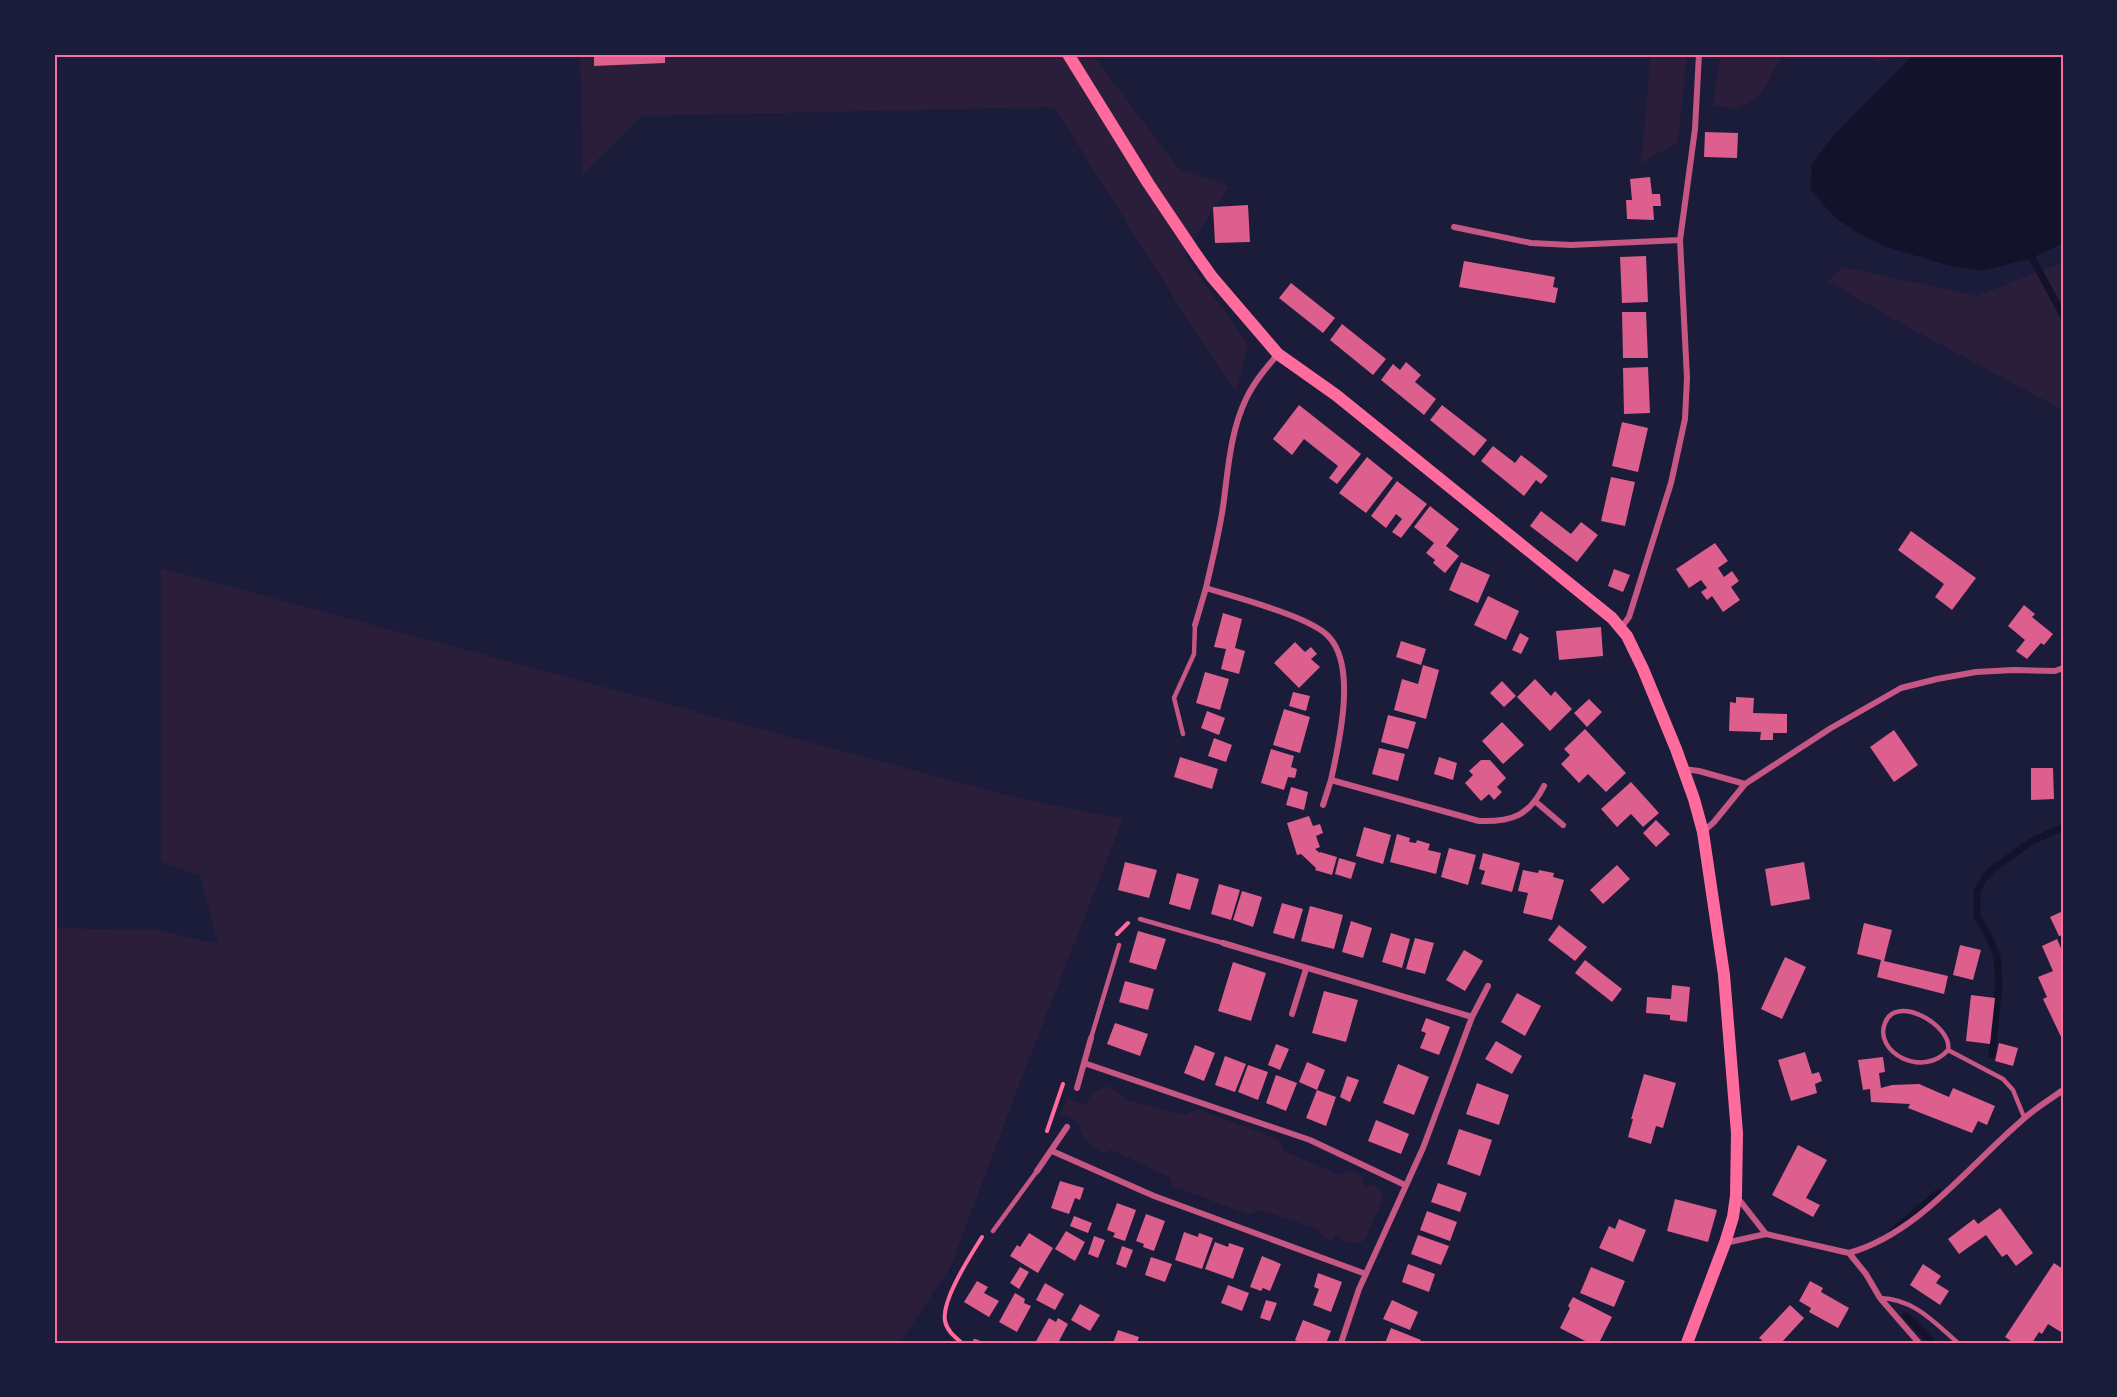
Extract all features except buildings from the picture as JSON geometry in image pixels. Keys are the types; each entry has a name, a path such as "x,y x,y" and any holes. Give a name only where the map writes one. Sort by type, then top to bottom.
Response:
{"main road":[{"path":"1068,54 1195,254 1278,354 1336,394 1601,609 1621,628 1643,669 1683,769 1703,832 1724,975 1737,1132 1736,1196 1733,1217 1687,1343"}],"street":[{"path":"1621,628 1629,617 1656,535 1671,483 1685,419 1687,378 1680,240 1695,129 1699,54"},
{"path":"1454,227 1531,243 1571,245 1680,240"},
{"path":"1195,625 1219,530 1229,461 1238,420 1255,382 1278,354"},
{"path":"1206,588 1305,621 1328,635 1338,648 1343,663 1342,725 1331,780 1323,805"},
{"path":"1703,832 1745,784 1840,723 1901,688 1976,672 2055,671 2063,668"},
{"path":"1683,769 1745,784"},
{"path":"1331,780 1479,821 1513,818 1527,812 1536,802 1544,786"},
{"path":"1536,802 1563,825"},
{"path":"1223,943 1472,1017"},
{"path":"1292,1014 1306,969"},
{"path":"1341,1343 1366,1274 1423,1148 1472,1017 1488,986"},
{"path":"1077,1088 1091,1038"},
{"path":"1084,1063 1310,1140 1405,1185"},
{"path":"1725,1243 1766,1234 1849,1253 1883,1240 1908,1224 2024,1118 2063,1090"},
{"path":"1037,1171 1067,1128"},
{"path":"1052,1150 1154,1196 1366,1274"},
{"path":"1736,1196 1766,1234"},
{"path":"1849,1253 1866,1274 1880,1298 1919,1343"}],"lane":[{"path":"1183,734 1174,698 1194,654 1195,625"},
{"path":"1140,919 1223,943"},
{"path":"1091,1038 1119,945"},
{"path":"1899,1011 1914,1013 1926,1018 1944,1035 1949,1044 1948,1050 1933,1060 1919,1064 1909,1062 1898,1055 1886,1042 1883,1031 1885,1021 1893,1013 1899,1011"},
{"path":"1948,1050 2003,1079 2013,1090 2024,1118"},
{"path":"993,1231 1037,1171"},
{"path":"1880,1298 1897,1299 1923,1312 1958,1343"}],"path":[{"path":"1119,945 1115,939 1118,933 1126,924 1140,919"}],"shaded area":[{"path":"580,54 1092,54 1180,170 1229,186 1185,256 1248,345 1236,391 1193,328 1054,107 642,116 583,174"},
{"path":"1651,54 1687,54 1678,142 1641,163"},
{"path":"1721,54 1783,54 1761,95 1736,109 1713,105"},
{"path":"1871,54 1914,54 1876,61"},
{"path":"1914,54 2063,54 2063,243 2032,258 1981,271 1947,265 1887,247 1861,235 1834,217 1811,189 1812,164 1832,137"},
{"path":"2063,262 2063,410 1902,324 1828,281 1843,267 1977,296"},
{"path":"161,568 1021,799 1123,819 951,1266 900,1343 54,1343 54,928 158,930 218,944 200,876 161,862"},
{"path":"1107,1086 1117,1091 1126,1100 1185,1115 1198,1109 1279,1140 1284,1151 1340,1175 1352,1171 1364,1177 1361,1183 1377,1188 1382,1193 1383,1199 1365,1240 1351,1243 1342,1241 1342,1238 1334,1235 1332,1241 1324,1238 1317,1229 1260,1210 1249,1215 1173,1186 1169,1177 1112,1150 1105,1153 1095,1148 1084,1137 1079,1122 1061,1114 1067,1098 1085,1105 1093,1092"}],"waterway":[{"path":"2032,258 2063,315"},
{"path":"1992,1055 1999,983 1997,956 1977,916 1977,892 1984,878 1994,868 2032,841 2063,827"},
{"path":"1892,1232 1938,1193"},
{"path":"1906,1316 1933,1343"}]}
